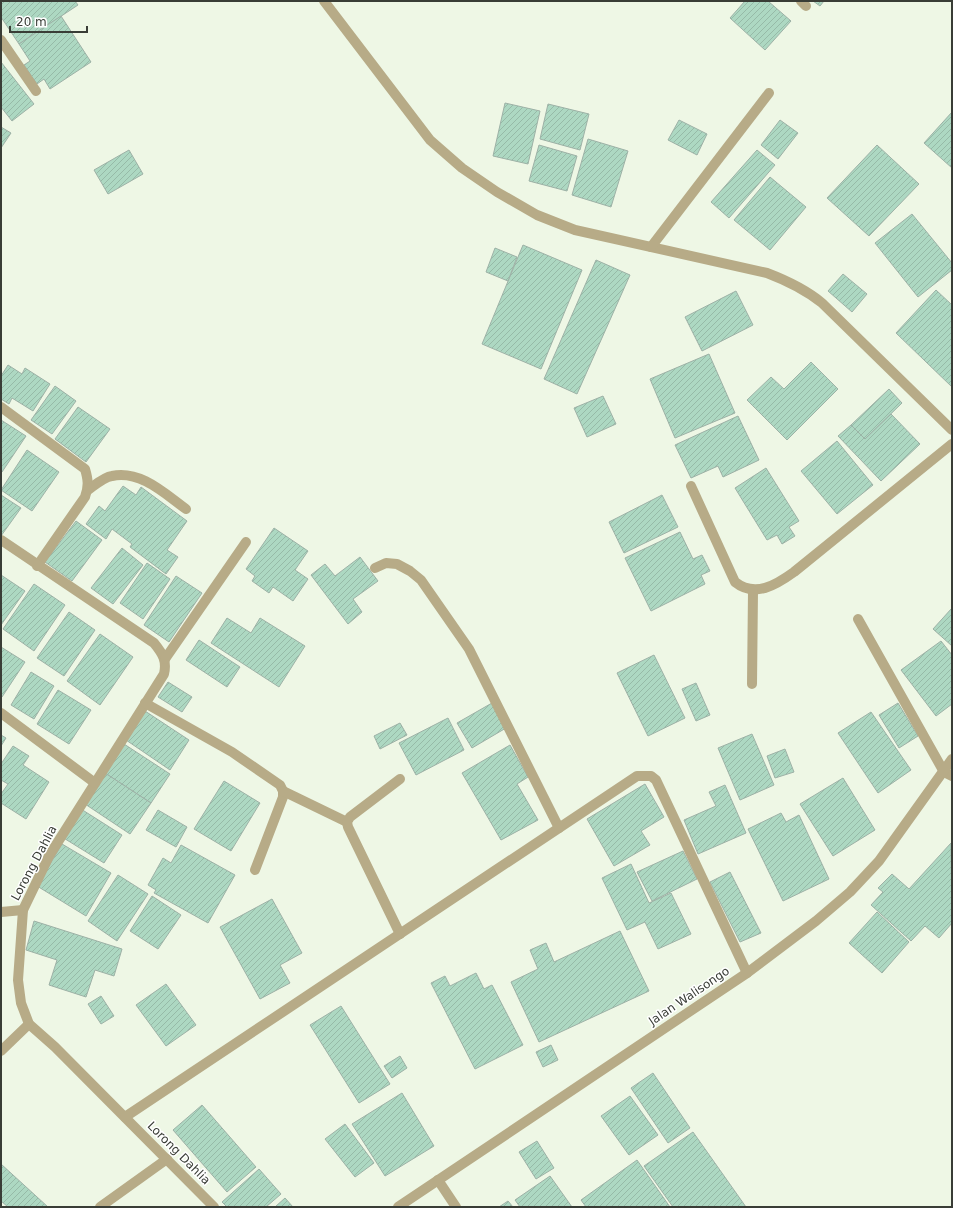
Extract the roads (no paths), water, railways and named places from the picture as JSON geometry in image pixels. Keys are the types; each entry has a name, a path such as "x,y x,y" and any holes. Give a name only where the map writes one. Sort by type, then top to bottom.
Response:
{"street":[{"path":"326,2 430,140 462,168 497,192 537,215 575,230 767,273 788,280 806,290 822,303 952,430"},
{"path":"1,40 36,91"},
{"path":"651,247 769,93"},
{"path":"1,407 85,469 88,479 88,490"},
{"path":"691,486 735,582 742,588 753,591 779,582 794,572 952,444"},
{"path":"37,566 88,490 110,476 134,477 147,482 186,509"},
{"path":"1,540 37,566 154,643 166,659 246,542"},
{"path":"375,568 386,564 398,564 421,580 470,649 559,828"},
{"path":"752,684 753,591"},
{"path":"858,619 948,774"},
{"name":"Lorong Dahlia","path":"166,659 164,674 49,856 23,910 18,980 21,1003 28,1024 55,1047 214,1207"},
{"path":"145,703 232,752 280,785 283,791 283,797 255,870"},
{"path":"1,713 95,783"},
{"name":"Jalan Walisongo","path":"398,1207 747,973 816,921 850,892 879,861 948,774 952,759"},
{"path":"125,1117 637,776 651,776 656,780 747,973"},
{"path":"400,779 350,817 347,822 348,827 400,934"},
{"path":"283,791 347,822"},
{"path":"1,912 23,910"},
{"path":"1,1051 28,1024"},
{"path":"100,1207 167,1159"},
{"path":"438,1180 456,1207"}]}
